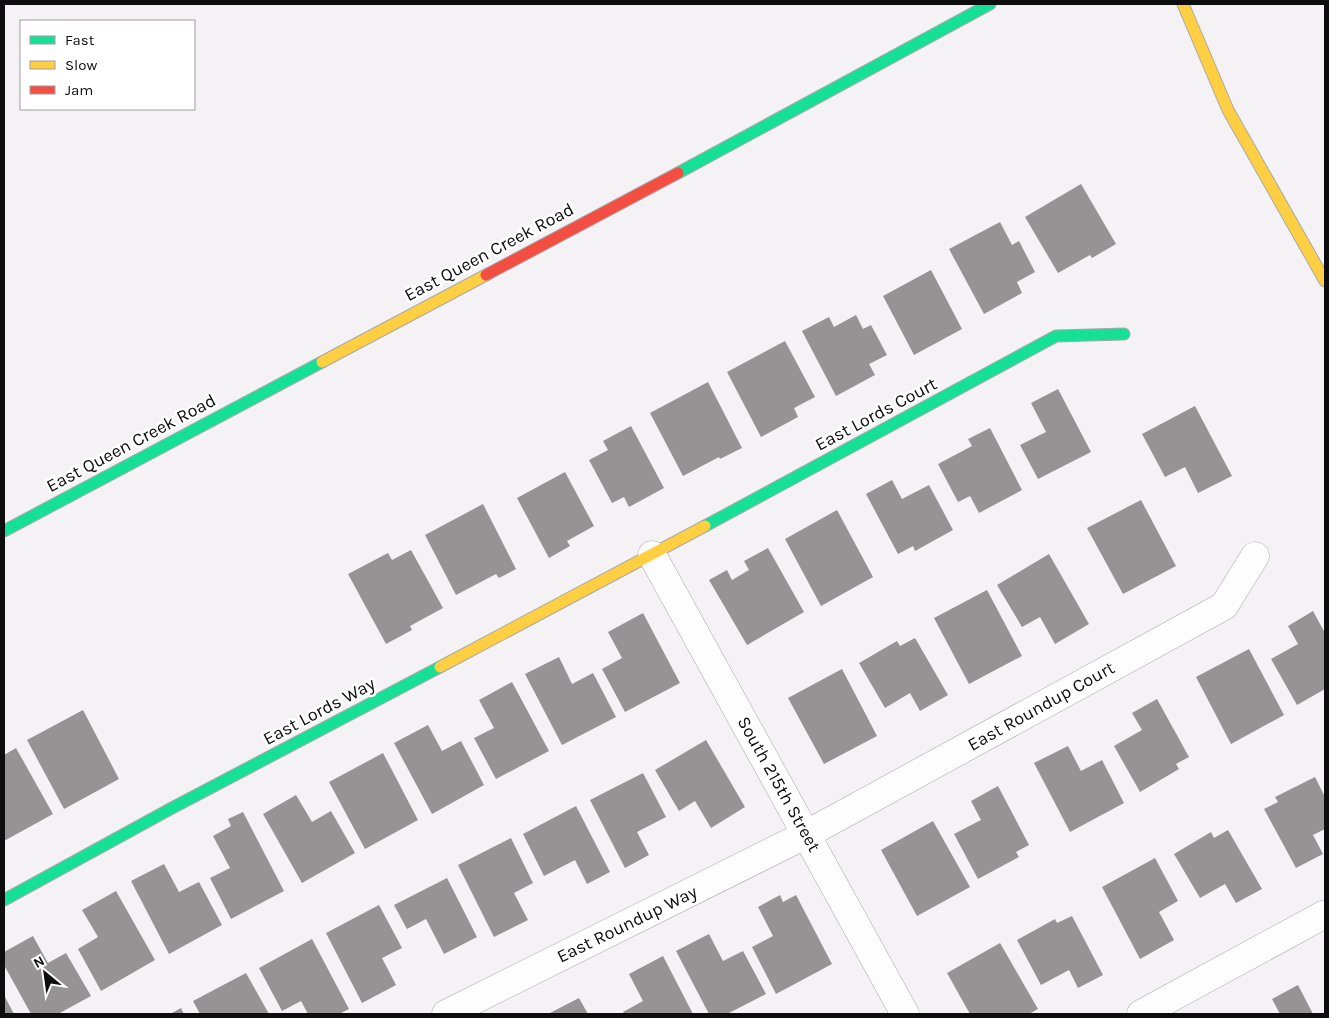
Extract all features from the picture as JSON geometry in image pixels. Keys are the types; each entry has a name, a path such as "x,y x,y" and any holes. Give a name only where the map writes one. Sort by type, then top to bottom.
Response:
{"street":[{"name":"East Queen Creek Road","path":"4,531 990,4"},
{"path":"1183,4 1228,110 1325,281"},
{"name":"East Lords Court","path":"652,555 1056,336 1124,334"},
{"name":"South 215th Street","path":"652,555 906,1014"},
{"name":"East Lords Way","path":"4,900 172,808 652,555"},
{"name":"East Roundup Court","path":"807,834 1224,606 1255,556"},
{"name":"East Roundup Way","path":"446,1014 807,834"},
{"path":"1141,1014 1325,914"}],"building":[{"path":"1081,184 1116,244 1092,258 1090,255 1058,273 1025,217"},
{"path":"1000,222 1012,245 1019,241 1035,272 1017,282 1022,293 984,314 949,249"},
{"path":"931,270 962,329 914,355 883,296"},
{"path":"856,315 863,329 871,325 887,355 869,364 875,375 836,396 802,331 829,317 834,327"},
{"path":"785,341 815,397 794,408 798,417 761,437 727,372"},
{"path":"708,382 742,448 720,459 719,457 683,476 650,413"},
{"path":"1058,389 1091,452 1038,479 1020,445 1046,432 1031,403"},
{"path":"1195,406 1232,476 1198,493 1185,467 1165,477 1142,434"},
{"path":"631,426 664,488 629,507 624,497 612,503 589,460 608,450 603,441"},
{"path":"990,428 1022,490 979,513 970,496 958,502 938,464 972,446 968,439"},
{"path":"565,472 594,526 567,541 570,546 549,558 517,498"},
{"path":"892,480 902,499 929,485 953,530 915,551 913,546 898,554 866,494"},
{"path":"1141,500 1176,566 1123,594 1087,528"},
{"path":"483,504 516,569 499,578 496,574 456,595 425,535"},
{"path":"837,510 873,577 821,606 785,539"},
{"path":"768,548 804,612 747,645 709,580 727,570 732,580 749,570 744,561"},
{"path":"411,550 443,608 410,626 412,630 386,644 348,574 388,553 392,560"},
{"path":"1049,554 1089,624 1055,644 1040,617 1022,627 997,585"},
{"path":"987,590 1022,656 969,684 934,618"},
{"path":"1313,611 1325,633 1325,689 1297,705 1271,659 1298,644 1288,626"},
{"path":"643,613 680,683 625,712 602,669 622,658 608,632"},
{"path":"915,638 948,695 920,711 910,693 885,708 859,663 897,641 900,646"},
{"path":"1249,649 1284,715 1231,744 1196,677"},
{"path":"559,657 572,684 593,673 616,717 562,745 525,674"},
{"path":"842,669 877,736 824,764 788,698"},
{"path":"512,682 549,751 496,779 474,738 494,728 479,700"},
{"path":"1157,699 1189,757 1176,764 1179,769 1140,792 1114,746 1142,730 1132,713"},
{"path":"83,710 119,779 64,809 27,740"},
{"path":"428,725 442,751 461,741 484,785 432,814 394,743"},
{"path":"706,740 745,807 711,828 695,801 679,811 655,770"},
{"path":"1068,746 1081,771 1102,760 1124,803 1070,832 1034,763"},
{"path":"16,748 53,814 4,841 4,755"},
{"path":"383,753 418,820 365,849 329,782"},
{"path":"643,773 666,817 637,832 649,855 625,868 590,800"},
{"path":"1315,777 1325,797 1325,829 1313,835 1323,854 1296,868 1264,809 1278,802 1275,797"},
{"path":"998,786 1029,845 1016,852 1019,857 978,879 954,834 981,820 971,801"},
{"path":"296,795 312,822 331,811 355,853 302,883 263,814"},
{"path":"576,806 610,872 587,884 575,860 544,876 523,834"},
{"path":"243,812 284,891 231,919 210,878 230,868 213,836 231,826 228,819"},
{"path":"933,821 970,887 917,916 881,850"},
{"path":"1228,830 1262,889 1236,903 1225,884 1200,898 1174,854 1211,832 1214,838"},
{"path":"511,838 533,883 514,893 528,920 494,937 458,865"},
{"path":"1155,858 1178,901 1159,912 1174,940 1140,959 1102,887"},
{"path":"164,864 179,892 199,882 222,925 169,954 131,881"},
{"path":"447,878 477,937 444,954 426,919 407,929 394,905"},
{"path":"116,891 155,960 101,991 78,949 98,937 82,910"},
{"path":"780,895 783,902 796,895 832,964 776,994 752,947 773,936 758,907"},
{"path":"379,905 402,948 382,958 396,985 362,1003 326,933"},
{"path":"1072,916 1103,975 1078,988 1069,970 1041,985 1017,940 1055,919 1057,923"},
{"path":"709,934 723,961 743,951 766,994 727,1014 709,1014 676,951"},
{"path":"33,936 48,963 66,953 91,996 58,1014 31,1014 4,965 4,952"},
{"path":"312,939 349,1009 339,1014 308,1014 301,1001 282,1011 259,968"},
{"path":"1000,943 1038,1009 1029,1014 970,1014 947,973"},
{"path":"663,956 693,1014 624,1014 623,1012 643,1001 629,974"},
{"path":"246,973 269,1014 200,1014 193,1001"},
{"path":"1298,985 1313,1014 1280,1014 1272,999"},
{"path":"4,995 14,1014 4,1014"},
{"path":"579,998 588,1014 548,1014"},
{"path":"181,1008 184,1014 170,1014"}],"traffic: fast":[{"path":"678,173 990,4"},
{"path":"705,526 1056,336 1124,334"},
{"path":"4,531 322,362"},
{"path":"4,900 172,808 440,667"}],"traffic: slow":[{"path":"1183,4 1228,110 1325,281"},
{"path":"322,362 486,275"},
{"path":"440,667 705,526"}],"traffic: jam":[{"path":"486,275 678,173"}]}
